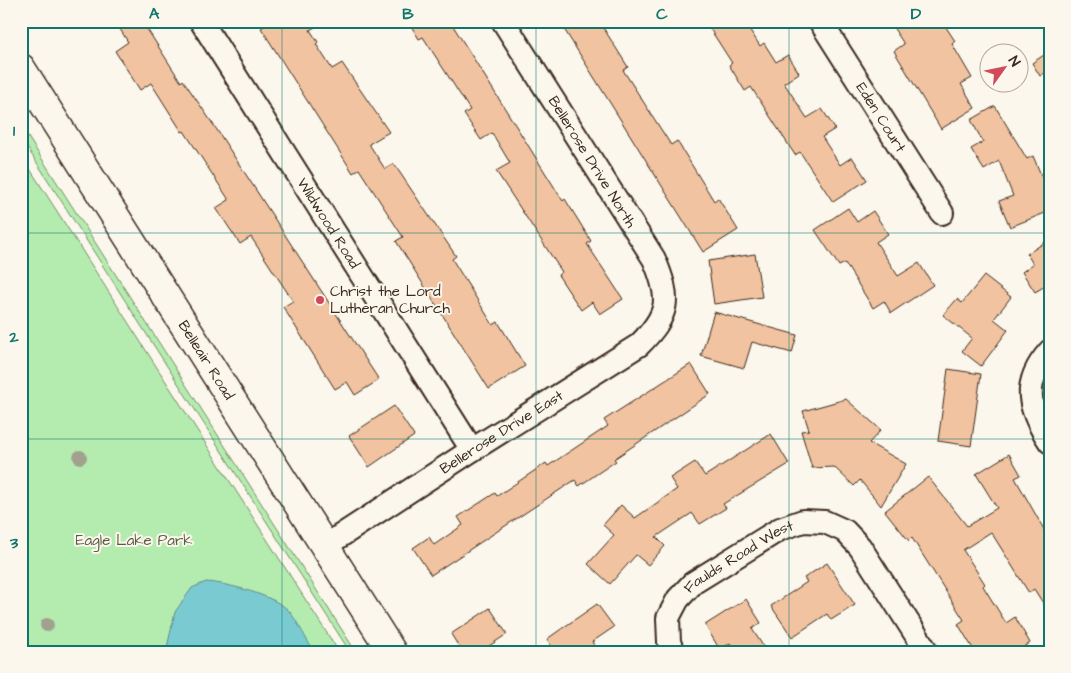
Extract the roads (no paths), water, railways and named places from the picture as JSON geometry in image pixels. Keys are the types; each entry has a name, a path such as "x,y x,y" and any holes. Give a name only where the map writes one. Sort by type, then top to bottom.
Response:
{"main road":[{"name":"Belleair Road","path":"21,68 392,652"}],"street":[{"name":"Wildwood Road","path":"201,21 472,450"},
{"name":"Bellerose Drive North","path":"503,21 654,260 664,284 665,308"},
{"name":"Eden Court","path":"820,21 942,213"},
{"name":"Bellerose Drive East","path":"325,546 472,450 640,345 656,328 665,308"},
{"path":"1050,351 1040,362 1032,379 1030,404 1039,426 1050,442"},
{"name":"Faulds Road West","path":"673,652 669,642 668,618 678,598 693,583 780,529 803,521 825,522 845,531 860,547 927,652"}],"water":[{"path":"206,582 251,591 283,606 290,612 314,652 166,652 175,612 192,588"}],"place":[{"name":"Christ the Lord Lutheran Church","path":"320,300"}],"park label":[{"name":"Eagle Lake Park","path":"134,540"}]}
